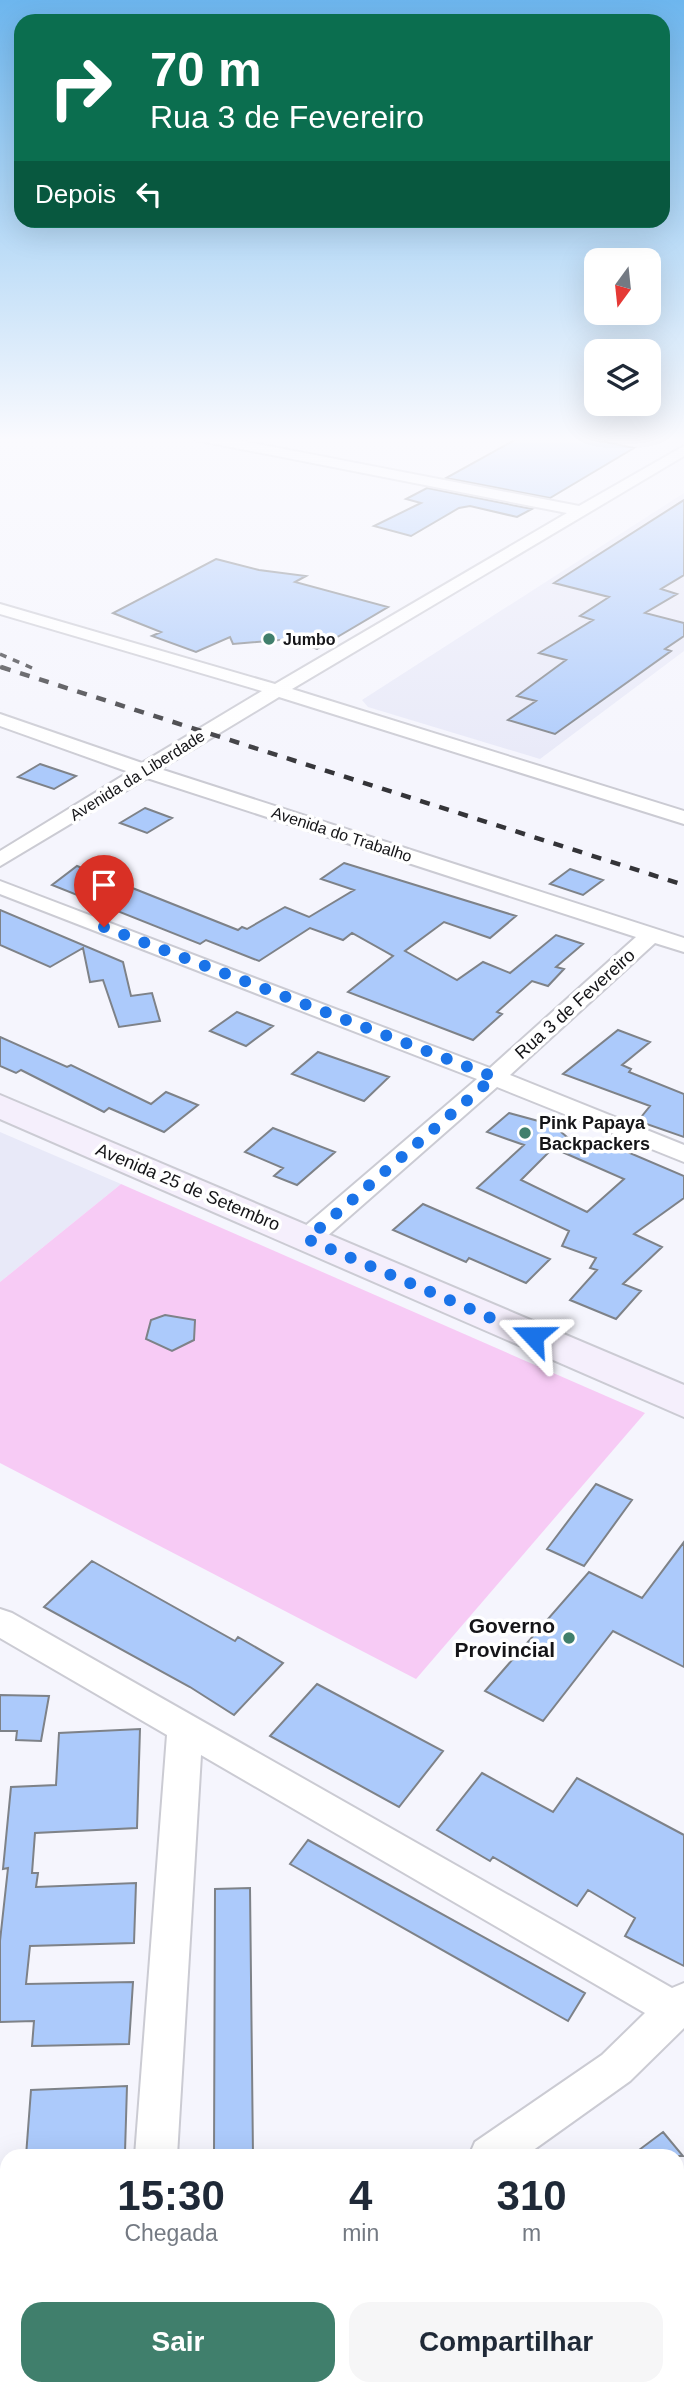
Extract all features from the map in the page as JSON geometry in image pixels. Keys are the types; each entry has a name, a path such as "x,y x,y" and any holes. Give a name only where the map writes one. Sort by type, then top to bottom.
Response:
{"street":[{"name":"Avenida da Liberdade","path":"0,860 275,692 520,548"},
{"path":"0,609 275,692 372,718 684,818"},
{"name":"Avenida do Trabalho","path":"0,720 146,771 684,945"},
{"path":"0,887 494,1077 684,1154"},
{"name":"Rua 3 de Fevereiro","path":"307,1239 494,1077 653,933"},
{"name":"Avenida 25 de Setembro","path":"0,1106 684,1402"},
{"path":"0,1622 679,2006 617,2068 500,2149"},
{"path":"156,2149 185,1728"}],"shaded area":[{"path":"599,548 684,548 684,651 540,759 368,707 362,700"},
{"path":"0,1132 121,1184 0,1282"},
{"path":"121,1184 645,1413 416,1679 0,1463 0,1282"}],"building":[{"path":"609,548 684,548 684,575 661,589 677,594 645,613 684,623 684,636 665,649 671,651 555,734 508,720 536,701 517,696 566,660 539,653 593,620 580,616 609,597 554,583"},
{"path":"216,559 259,570 306,576 295,582 388,607 317,649 291,639 233,644 230,637 196,652 152,636 161,632 113,613"},
{"path":"40,764 76,776 54,789 18,777"},
{"path":"145,808 172,818 147,833 120,823"},
{"path":"344,863 516,916 490,938 444,922 405,951 457,980 483,962 510,973 556,935 583,944 556,967 564,969 548,986 532,981 497,1012 502,1014 473,1040 348,992 393,956 352,933 343,940 310,928 259,961 206,940 200,944 52,885 77,866 238,930 242,927 247,929 285,907 309,917 354,890 321,879"},
{"path":"570,869 603,880 583,895 550,884"},
{"path":"0,910 123,962 131,996 152,993 160,1021 119,1027 103,980 90,982 83,948 50,967 0,945"},
{"path":"237,1012 273,1026 246,1046 210,1031"},
{"path":"618,1030 650,1042 622,1065 631,1069 629,1072 684,1094 684,1137 638,1121 650,1106 563,1074"},
{"path":"0,1037 67,1067 71,1065 151,1104 166,1092 198,1105 164,1132 109,1108 104,1112 21,1070 16,1073 0,1066"},
{"path":"318,1052 389,1077 364,1101 292,1074"},
{"path":"509,1113 553,1125 583,1151 597,1139 684,1176 684,1198 634,1234 662,1247 623,1284 641,1291 616,1319 570,1300 597,1270 590,1268 596,1258 562,1246 569,1231 477,1188 524,1145 487,1132","holes":["553,1148 624,1179 587,1212 521,1180"]},
{"path":"273,1128 335,1152 297,1185 274,1176 283,1168 245,1152"},
{"path":"423,1204 550,1259 526,1283 469,1258 466,1262 393,1230"},
{"path":"165,1315 195,1320 194,1340 172,1351 146,1339 151,1320"},
{"path":"596,1484 632,1500 584,1566 547,1549"},
{"name":"Governo Provincial","path":"684,1542 684,1667 613,1631 543,1721 485,1691 589,1572 642,1598"},
{"path":"92,1561 235,1641 238,1637 283,1663 234,1715 190,1687 44,1607"},
{"path":"317,1684 443,1751 399,1807 270,1736"},
{"path":"0,1695 49,1696 41,1741 16,1740 17,1731 0,1731"},
{"path":"140,1729 137,1828 35,1833 32,1873 38,1873 36,1887 136,1883 134,1943 30,1946 26,1984 133,1982 129,2044 32,2046 34,2021 0,2022 0,1941 8,1868 3,1869 11,1787 56,1785 59,1733"},
{"path":"482,1773 553,1812 577,1778 684,1835 684,1966 625,1936 635,1918 588,1890 577,1906 493,1857 490,1861 437,1830"},
{"path":"308,1840 585,1993 568,2021 290,1864"},
{"path":"250,1888 253,2149 214,2149 215,1889"},
{"path":"127,2086 125,2149 27,2149 31,2090"},
{"path":"663,2132 677,2149 640,2149"}],"railway":[{"path":"0,654 32,668"},
{"path":"0,667 7,669"},
{"path":"1,667 684,885"}],"place":[{"name":"Jumbo","path":"269,639"},
{"name":"Pink Papaya Backpackers","path":"525,1133"},
{"name":"Governo Provincial","path":"569,1638"}],"route":[{"path":"104,927 494,1077 307,1239 533,1336"}]}
